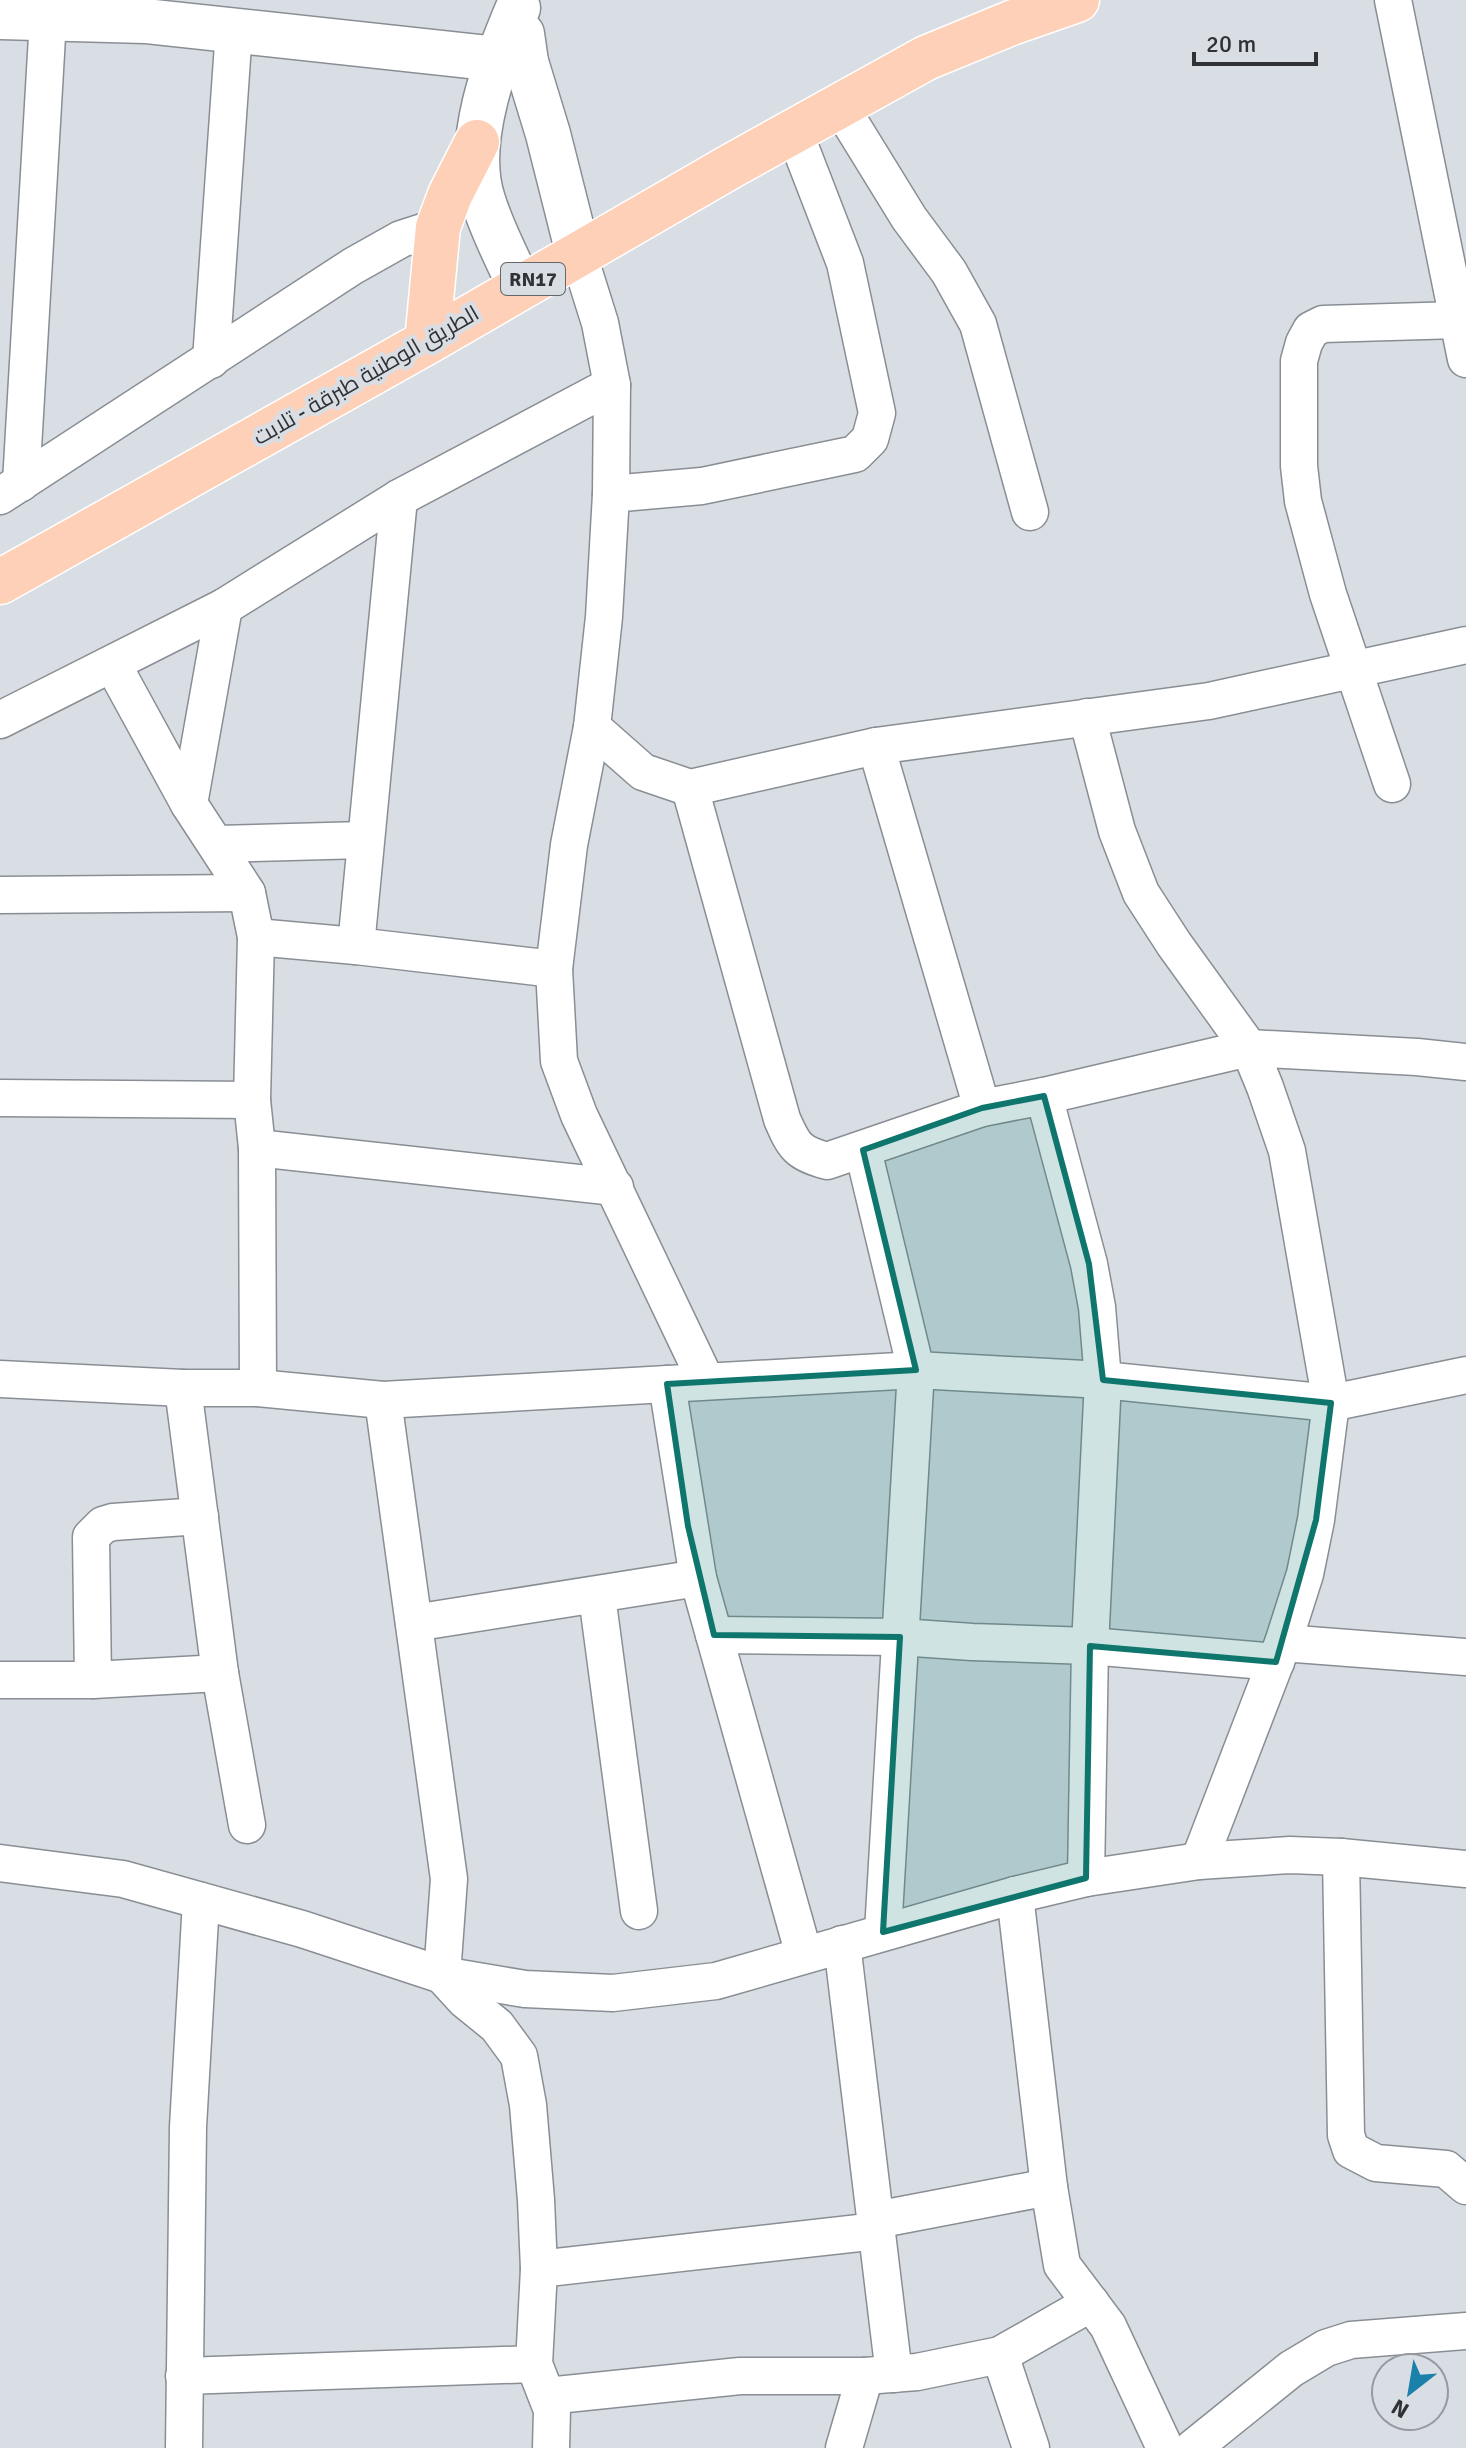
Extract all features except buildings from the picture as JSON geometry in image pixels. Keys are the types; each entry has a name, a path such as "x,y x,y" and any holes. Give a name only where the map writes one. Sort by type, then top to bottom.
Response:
{"main road":[{"name":"الطريق الوطنية طبرقة - تلابت","path":"0,582 926,58 1077,0"},
{"path":"427,342 438,227 450,195 477,142"}],"street":[{"path":"1392,784 1328,594 1303,501 1297,414 1299,361 1304,343 1311,330 1323,324 1463,342 1393,0"},
{"path":"518,4 511,60 477,142 481,197 520,286"},
{"path":"0,17 48,19 149,11 234,30 511,60"},
{"path":"11,490 48,19"},
{"path":"211,360 234,30"},
{"path":"511,60 600,323 612,385 611,494 604,617 592,727 569,845 554,969 559,1061 579,1115 706,1381"},
{"path":"840,106 909,218 949,272 978,324 1030,512"},
{"path":"611,494 702,486 855,454 870,439 877,413 845,263 794,131"},
{"path":"11,490 353,266 401,239 438,227"},
{"path":"0,720 224,607 399,498 612,385"},
{"path":"356,946 399,498"},
{"path":"189,804 224,607"},
{"path":"592,727 643,772 690,788 876,746 1209,701 1466,645"},
{"path":"113,665 189,804 247,893 256,937 252,1100 257,1148 258,1388"},
{"path":"1087,717 1117,831 1141,893 1249,1048 1287,1151 1331,1403 1316,1520 1305,1574 1279,1652 1199,1861"},
{"path":"876,746 982,1108"},
{"path":"690,788 782,1119 792,1142 804,1154 827,1161 982,1108 1249,1048 1466,1062"},
{"path":"217,844 364,840"},
{"path":"0,895 247,893"},
{"path":"256,937 554,969"},
{"path":"1044,1096 1089,1264 1097,1307 1103,1380 1090,1646 1086,1878"},
{"path":"0,1098 252,1100"},
{"path":"257,1148 615,1187"},
{"path":"863,1150 916,1370 883,1932"},
{"path":"0,1379 183,1388 258,1388 383,1400 916,1370 1103,1380 1331,1403 1466,1375"},
{"path":"667,1384 698,1578 804,1955"},
{"path":"183,1388 220,1673 247,1825"},
{"path":"383,1400 449,1879 442,1975 465,2000 497,2026 519,2056 528,2105 539,2269 540,2380 552,2410 551,2448"},
{"path":"93,1680 91,1537 103,1525 113,1522 200,1516"},
{"path":"414,1623 698,1578"},
{"path":"597,1596 639,1911"},
{"path":"714,1635 900,1637 1466,1657"},
{"path":"0,1680 93,1680 220,1673"},
{"path":"0,1863 123,1879 302,1929 442,1975 525,1989 613,1993 716,1981 1015,1895 1086,1878 1199,1861 1290,1855 1465,1859"},
{"path":"1341,1857 1346,2135 1351,2150 1376,2163 1446,2169 1463,2179"},
{"path":"1015,1895 1049,2187 1062,2265 1108,2326 1165,2448"},
{"path":"184,2448 188,2127 201,1901"},
{"path":"842,1944 876,2225 880,2375 844,2448"},
{"path":"539,2269 876,2225 1049,2187"},
{"path":"184,2376 540,2380 880,2375 917,2372 1000,2355 1091,2303"},
{"path":"1193,2448 1291,2369 1326,2348 1351,2340 1466,2331"},
{"path":"1000,2355 1031,2448"}],"highlighted area":[{"path":"1044,1096 1089,1264 1103,1380 1331,1403 1316,1520 1276,1662 1090,1646 1086,1878 883,1932 900,1637 714,1635 688,1526 667,1384 916,1370 863,1150 982,1108"}]}
